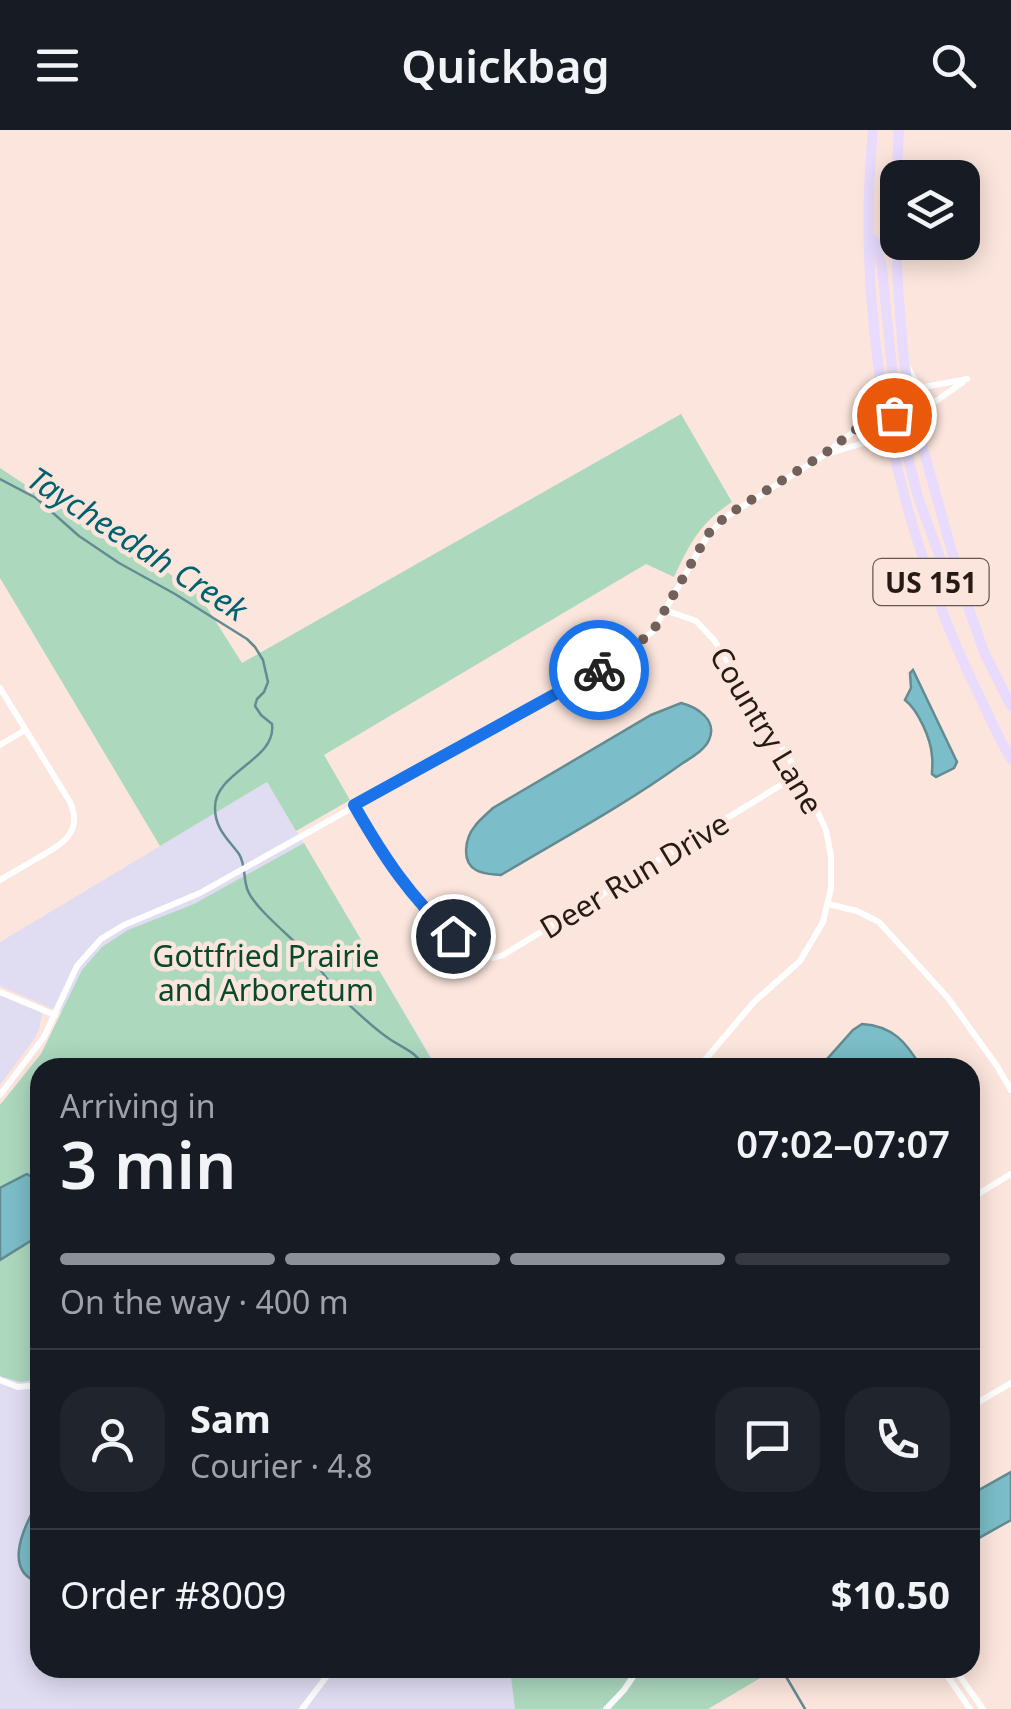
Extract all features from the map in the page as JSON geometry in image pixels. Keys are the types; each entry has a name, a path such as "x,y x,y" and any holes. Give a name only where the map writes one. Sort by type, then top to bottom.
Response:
{"main road":[{"name":"US 151","path":"874,130 870,228 884,412 935,594 959,654 1011,758"},
{"name":"US 151","path":"900,130 895,212 904,360 913,413 965,598 984,652 1011,706"},
{"path":"870,228 882,267 897,400 913,413"},
{"path":"884,412 898,418 918,496 942,563 965,598"}],"street":[{"path":"904,360 912,376 924,386 966,379 913,413"},
{"path":"0,1095 34,1052 77,966 101,939 236,874 624,655 653,631 708,534 726,516 884,412"},
{"path":"824,454 870,441 892,446"},
{"name":"Country Lane","path":"666,610 696,622 714,640 799,774 826,830 831,872 832,888 823,922 800,961 754,1002 706,1058"},
{"path":"0,688 72,806 74,821 69,836 59,846 0,880"},
{"path":"0,745 26,730"},
{"name":"Deer Run Drive","path":"354,805 390,866 435,919 469,947 493,958 799,774"},
{"path":"828,904 857,911 879,922 948,998 1011,1090"},
{"path":"0,992 54,1015"},
{"path":"980,1193 1011,1174"},
{"path":"0,1380 18,1387 30,1386"},
{"path":"980,1401 1011,1383"},
{"path":"302,1709 325,1678"},
{"path":"606,1709 633,1678"},
{"path":"949,1678 970,1709"},
{"path":"961,1678 983,1709"}],"shaded area":[{"path":"267,782 432,1058 38,1058 62,1013 0,986 0,942"},
{"path":"0,989 43,1010 34,1039 0,1085"},
{"path":"30,1068 30,1678 760,1678 708,1709 0,1709 0,1105"}],"green space":[{"path":"681,414 732,502 697,535 674,577 646,564 324,755 350,800 296,831 267,782 160,846 0,578 0,468 199,595 242,663"},
{"name":"Gottfried Prairie and Arboretum","path":"304,843 431,1058 38,1058 82,970 102,947 128,930 194,904"},
{"name":"Gottfried Prairie and Arboretum","path":"30,1068 30,1381 21,1382 0,1375 0,1105"},
{"path":"511,1678 760,1678 708,1709 515,1709"}],"water":[{"path":"913,670 957,762 954,768 936,777 932,774 926,733 905,700"},
{"path":"681,703 699,711 711,726 704,748 614,808 501,875 482,873 471,866 466,856 469,837 493,808 651,715"},
{"path":"862,1024 882,1028 897,1037 915,1058 828,1058"},
{"path":"30,1176 30,1241 0,1260 0,1188"},
{"path":"1011,1472 1011,1520 980,1537 980,1489"},
{"path":"30,1516 30,1578 21,1568 19,1557"}],"waterway":[{"name":"Taycheedah Creek","path":"0,479 36,498 79,536 119,563 175,594 255,647 268,682 255,706 272,724 271,736 217,796 217,822 241,858 248,891 259,907 311,958 344,1000 378,1031 418,1058"},
{"name":"Taycheedah Creek","path":"787,1678 805,1709"}],"way so far":[{"path":"599,670 653,631 708,534 726,516 824,454 867,421 884,412 894,415"}],"route":[{"path":"453,936 405,886 354,805 599,670"}]}
